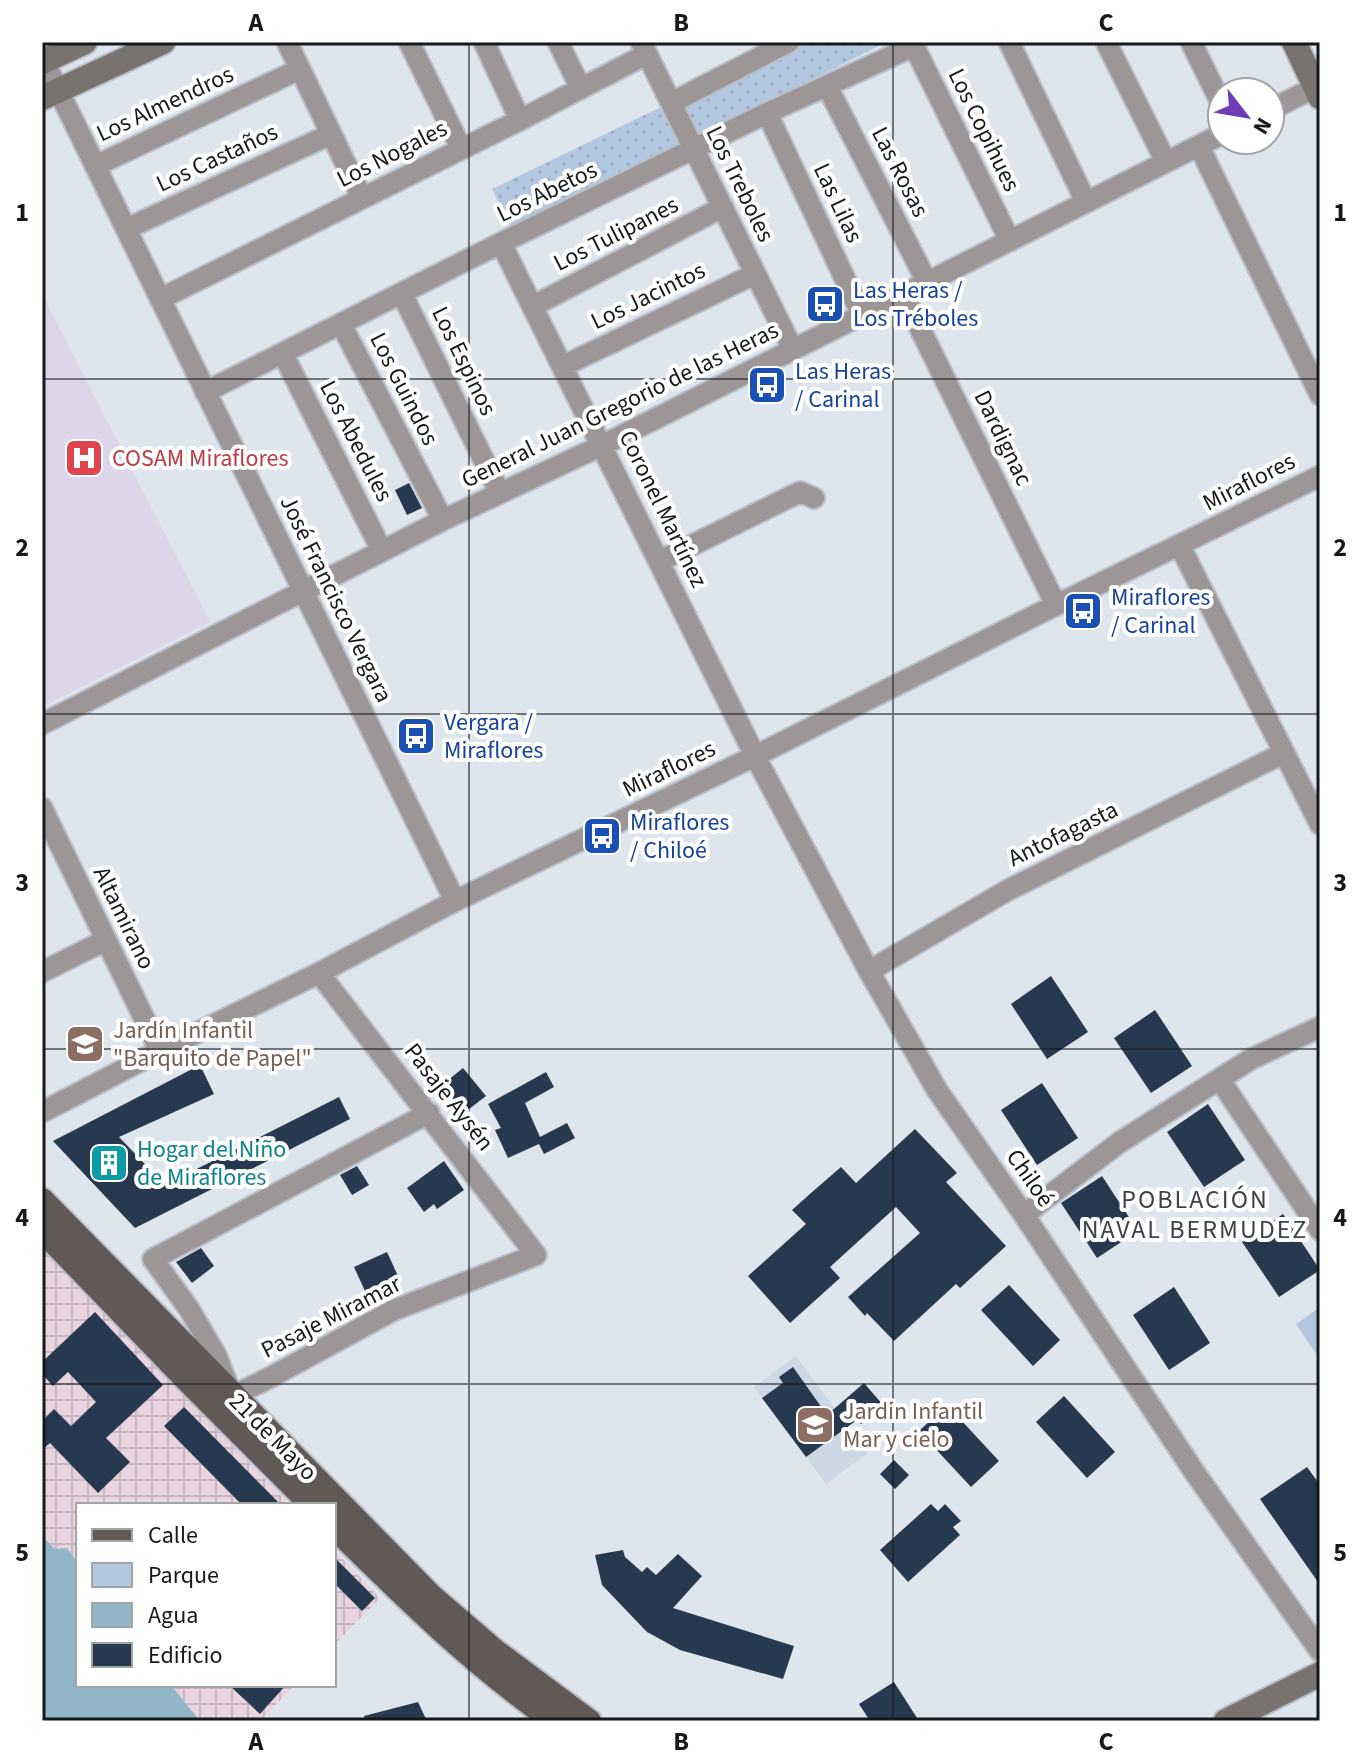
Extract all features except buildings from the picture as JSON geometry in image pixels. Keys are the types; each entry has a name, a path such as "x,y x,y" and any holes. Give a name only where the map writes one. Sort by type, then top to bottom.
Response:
{"main road":[{"path":"43,62 85,42"},
{"path":"50,95 163,42"},
{"path":"1294,42 1318,90"},
{"name":"21 de Mayo","path":"42,1200 430,1595 495,1651 589,1721"},
{"name":"21 de Mayo","path":"42,1230 310,1503"},
{"path":"336,1529 459,1647 554,1721"},
{"path":"1226,1721 1320,1674"}],"street":[{"path":"287,42 362,198"},
{"path":"409,42 461,148"},
{"path":"484,42 520,120"},
{"path":"558,42 580,87"},
{"path":"671,103 789,42"},
{"path":"1009,42 1086,202"},
{"path":"1106,42 1166,162"},
{"path":"1191,42 1208,76"},
{"name":"Los Abetos","path":"205,392 501,243 913,44"},
{"name":"Los Copihues","path":"913,44 1010,241"},
{"name":"Los Nogales","path":"160,299 520,120 644,48"},
{"name":"Los Treboles","path":"644,48 793,350"},
{"name":"José Francisco Vergara","path":"43,62 50,95 95,166 455,901"},
{"name":"Los Almendros","path":"95,166 300,69"},
{"name":"Las Rosas","path":"827,86 927,282"},
{"path":"1286,103 1318,90"},
{"name":"Las Lilas","path":"767,113 862,315"},
{"name":"Los Castaños","path":"126,229 331,134"},
{"name":"General Juan Gregorio de las Heras","path":"42,724 443,520 603,445 1206,142"},
{"path":"1199,146 1320,395"},
{"name":"Los Tulipanes","path":"533,306 723,207"},
{"name":"Coronel Martínez","path":"501,243 755,756"},
{"name":"Los Jacintos","path":"563,366 755,274"},
{"name":"Los Espinos","path":"402,294 500,493"},
{"name":"Dardignac","path":"903,294 1056,605"},
{"name":"Los Guindos","path":"341,324 443,520"},
{"name":"Los Abedules","path":"283,354 382,551"},
{"name":"Miraflores","path":"42,1112 455,901 1320,476"},
{"path":"660,561 800,492 814,498"},
{"path":"1180,546 1320,824"},
{"name":"Antofagasta","path":"869,971 1008,890 1284,753"},
{"name":"Chiloé","path":"755,756 869,971 937,1090 1195,1473 1320,1651"},
{"name":"Altamirano","path":"42,808 160,1051"},
{"path":"42,972 106,940"},
{"name":"Pasaje Aysén","path":"319,973 536,1255"},
{"path":"1024,1215 1120,1142 1251,1059 1320,1027"},
{"path":"1220,1080 1320,1230"},
{"path":"232,1396 216,1355 189,1309 153,1259 429,1113"},
{"name":"Pasaje Miramar","path":"232,1396 394,1310 536,1255"}],"shaded area":[{"name":"COSAM Miraflores","path":"42,294 210,622 42,707"},
{"path":"42,1247 288,1503 76,1503 76,1560 67,1548 55,1549 42,1536"},
{"name":"Jardin Infantil Mar y cielo","path":"796,1356 868,1453 826,1484 754,1387"},
{"path":"336,1552 380,1598 336,1643"},
{"path":"173,1687 293,1687 260,1721 200,1721"}],"green space":[{"path":"802,42 887,42 696,137 680,103"},
{"path":"661,107 680,146 511,228 492,189"},
{"path":"1320,1307 1320,1360 1296,1324"}],"water":[{"path":"42,1536 55,1549 67,1548 76,1560 76,1687 173,1687 200,1721 42,1721"}],"place":[{"name":"Las Heras / Los Tréboles","path":"825,304"},
{"name":"Las Heras / Carinal","path":"767,385"},
{"name":"COSAM Miraflores","path":"84,458"},
{"name":"Miraflores / Carinal","path":"1083,611"},
{"name":"Vergara / Miraflores","path":"416,736"},
{"name":"Miraflores / Chiloé","path":"602,836"},
{"name":"Jardín Infantil \"Barquito de Papel\"","path":"85,1044"},
{"name":"Hogar del Niño de Miraflores","path":"109,1163"},
{"name":"Jardin Infantil Mar y cielo","path":"815,1425"}],"district":[{"name":"POBLACIÓN NAVAL BERMUDEZ","path":"1195,1214"}]}
